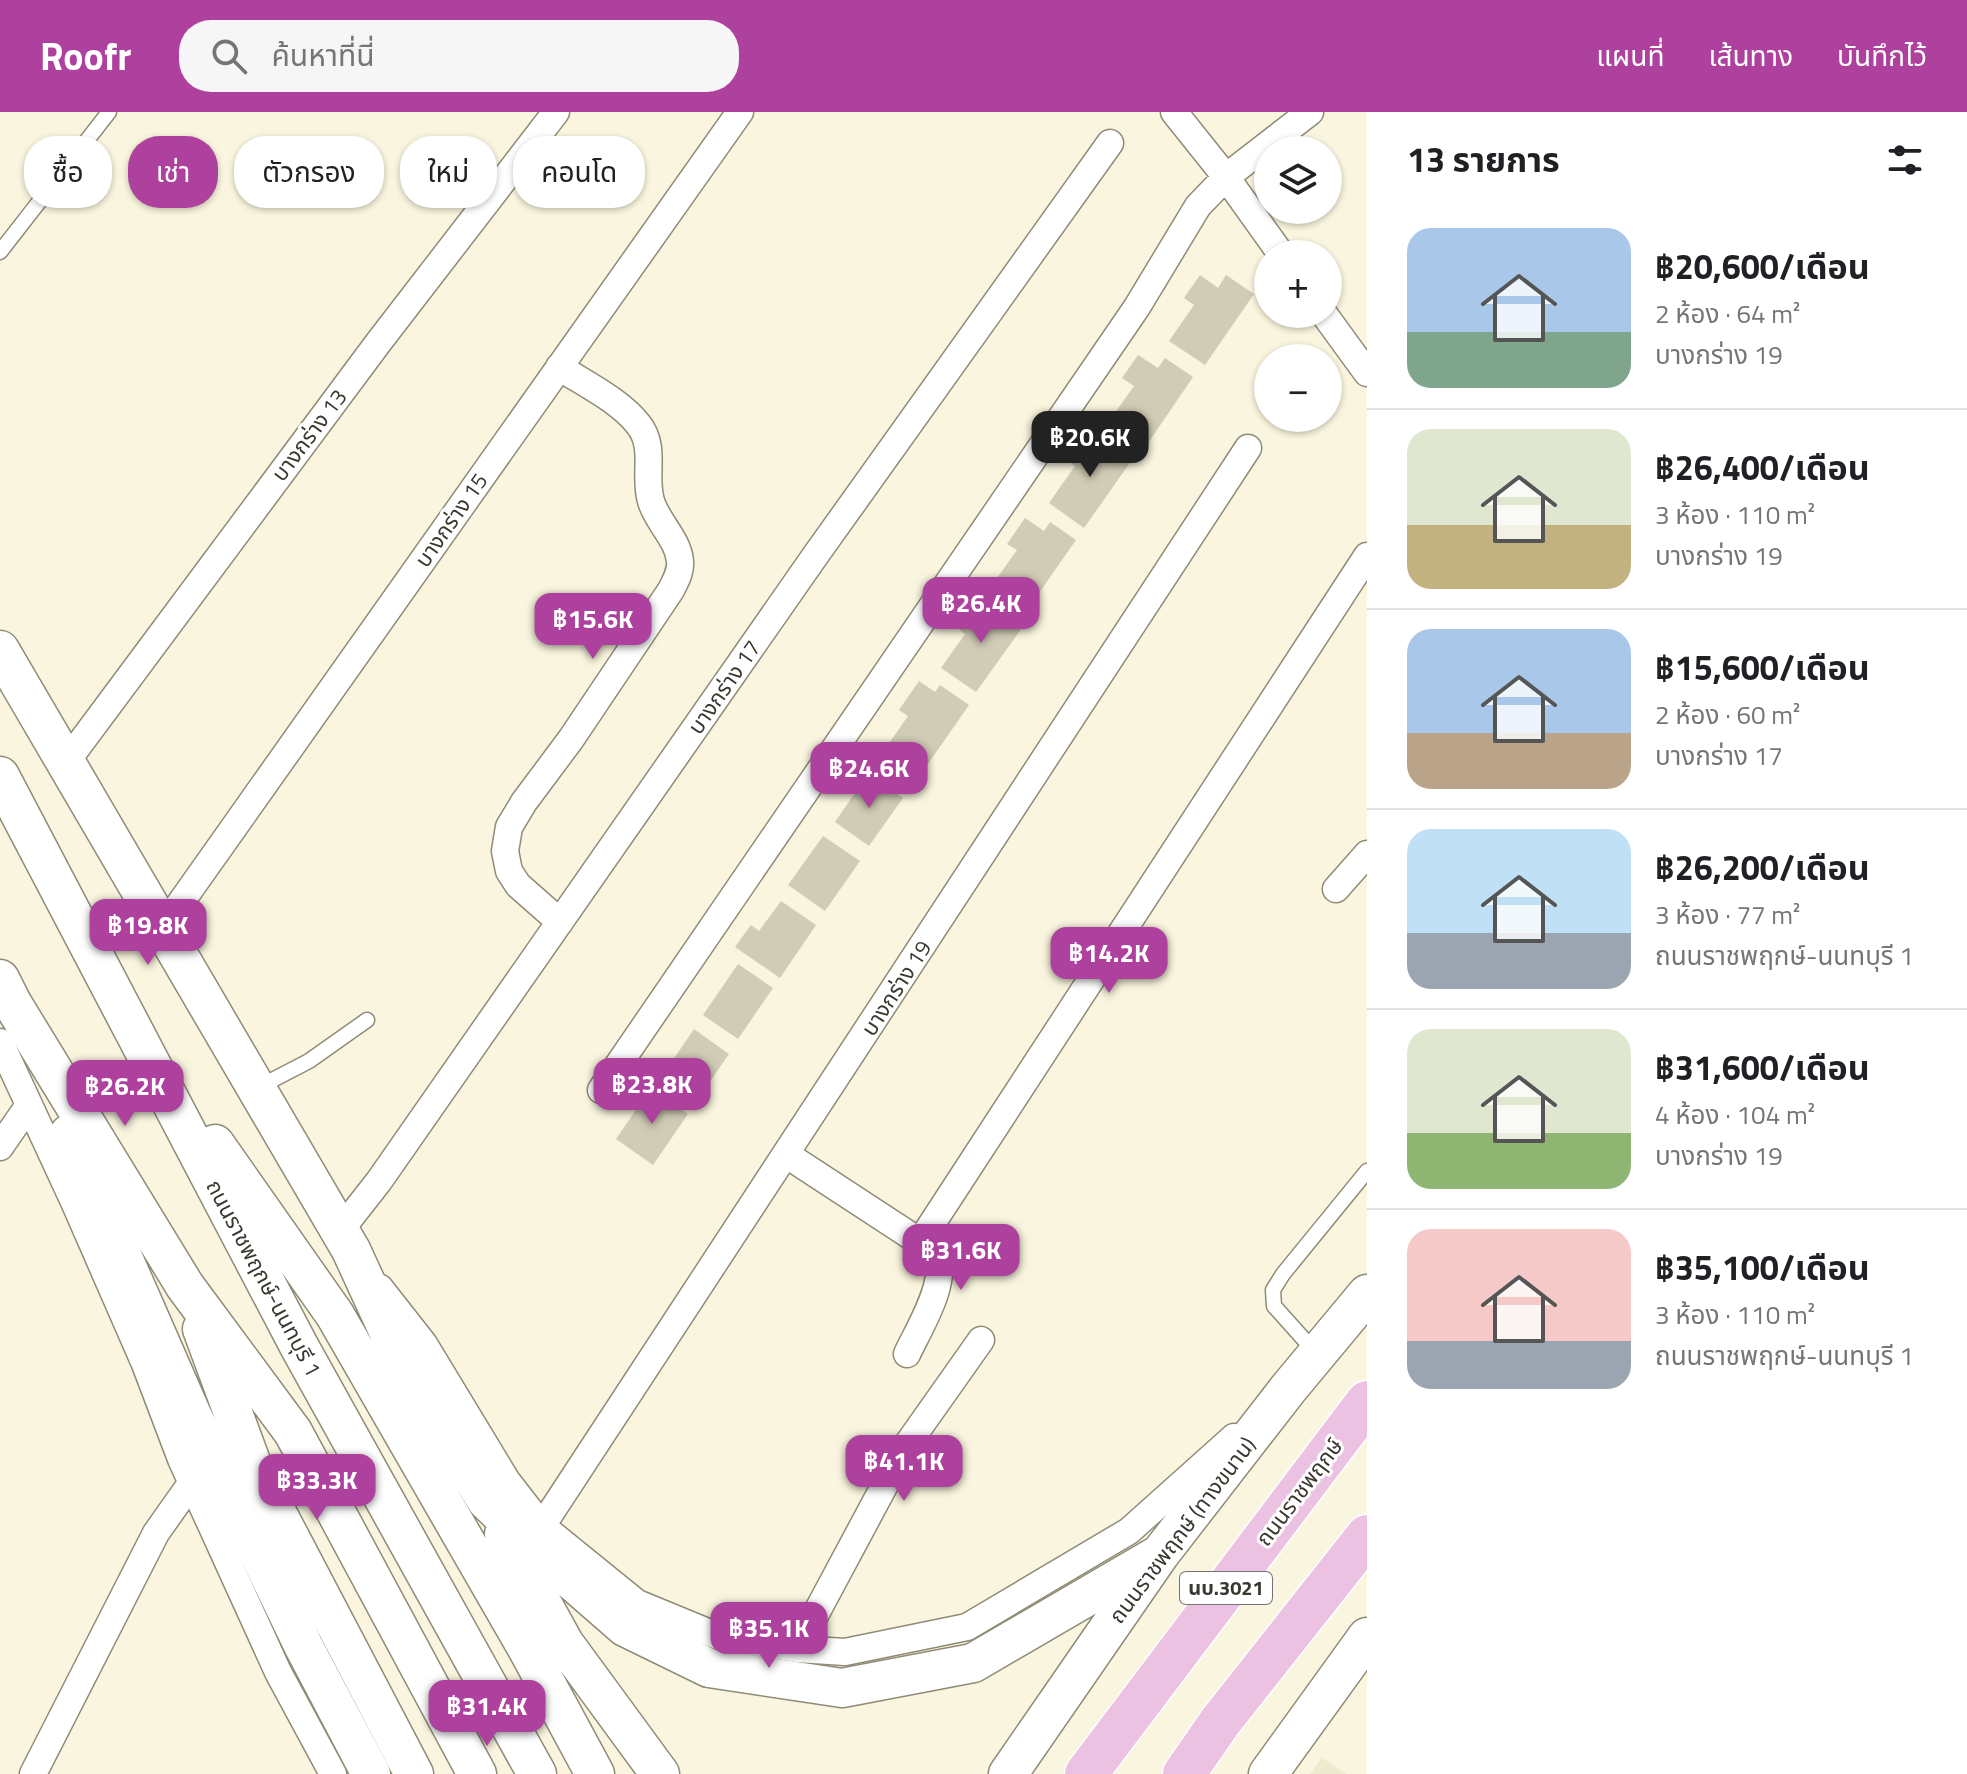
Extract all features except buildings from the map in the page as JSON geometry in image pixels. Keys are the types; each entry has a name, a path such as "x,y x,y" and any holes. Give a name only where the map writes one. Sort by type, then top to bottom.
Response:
{"main road":[{"path":"0,650 345,1241 402,1361 486,1500 564,1643 660,1774"},
{"name":"ถนนราชพฤกษ์-นนทบุรี 1","path":"0,776 299,1346 537,1774"},
{"path":"6,991 185,1286 293,1432 477,1774"},
{"path":"6,991 192,1415 304,1647 371,1774"},
{"path":"122,1010 335,1315 528,1650 595,1774"},
{"path":"185,1286 253,1467 414,1774"},
{"name":"ถนนราชพฤกษ์ (ทางขนาน)","path":"1008,1774 1160,1554 1288,1389 1367,1294"},
{"name":"ถนนราชพฤกษ์","path":"1086,1774 1367,1402"},
{"path":"486,1500 547,1559 625,1627 709,1668 842,1688 973,1663 1160,1554"},
{"name":"นบ.3021","path":"1184,1774 1220,1722 1367,1536"},
{"path":"1268,1774 1367,1637"}],"street":[{"name":"บางกร่าง 13","path":"67,761 368,356 556,112"},
{"name":"บางกร่าง 15","path":"162,929 740,112"},
{"path":"1174,112 1271,240"},
{"path":"601,1090 1137,307 1198,206 1226,177 1310,112"},
{"name":"บางกร่าง 17","path":"345,1241 379,1181 815,556 1110,143"},
{"path":"1334,328 1367,373"},
{"path":"559,367 627,412 640,426 650,451 646,477 651,501 680,558 680,571 671,590 509,827 505,851 509,871 518,885 560,922"},
{"name":"บางกร่าง 19","path":"542,1526 1248,448"},
{"path":"920,1242 1367,556"},
{"path":"1336,889 1367,854"},
{"path":"0,1042 278,1672 333,1774"},
{"path":"0,1147 29,1105"},
{"path":"787,1155 935,1255 939,1266 938,1282 907,1354"},
{"path":"345,1241 424,1344 507,1481 542,1526 637,1603 722,1638 797,1649 845,1652 967,1627 1129,1531 1288,1389"},
{"path":"797,1649 904,1449 981,1340"},
{"path":"33,1774 156,1533 192,1482"}],"lane":[{"path":"0,252 109,112"},
{"path":"255,1089 309,1061 367,1020"},
{"path":"1317,1354 1274,1306 1273,1290 1367,1171"}],"shaded area":[{"path":"1322,1758 1347,1774 1310,1774"}]}
